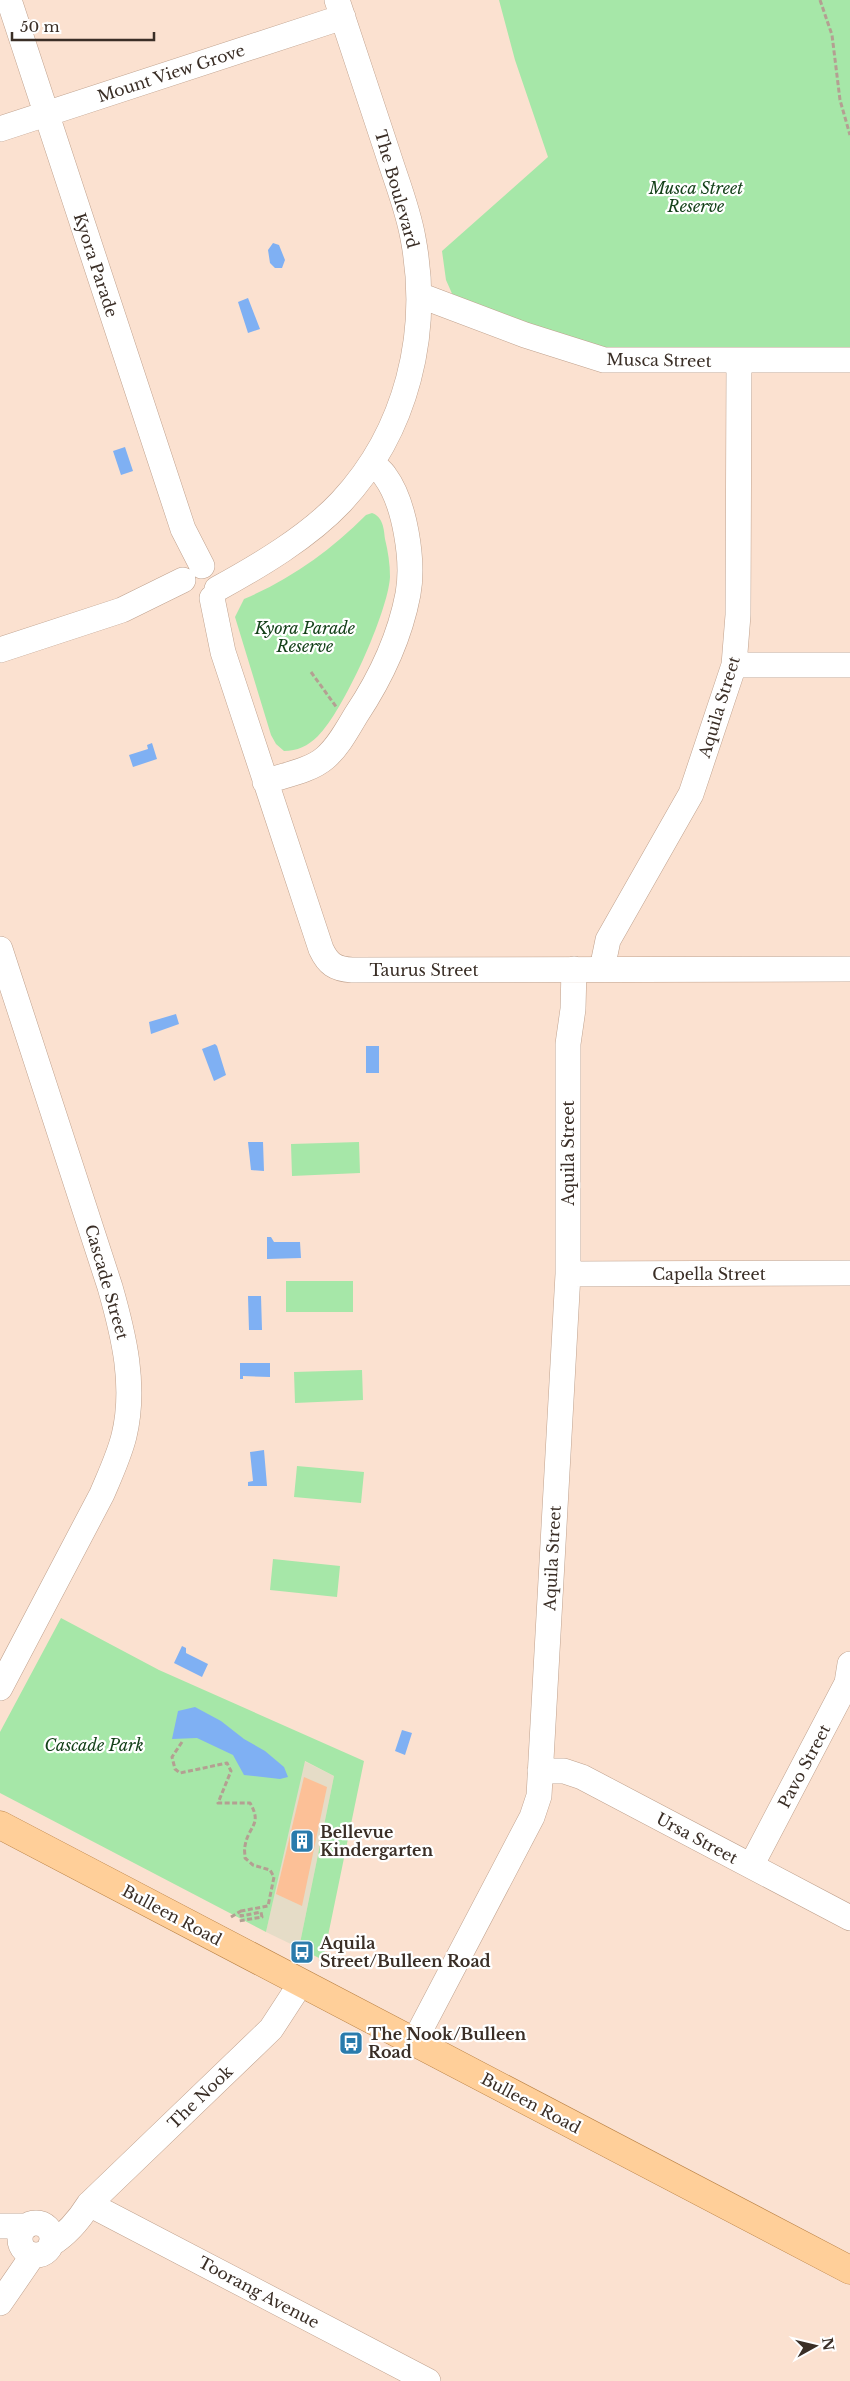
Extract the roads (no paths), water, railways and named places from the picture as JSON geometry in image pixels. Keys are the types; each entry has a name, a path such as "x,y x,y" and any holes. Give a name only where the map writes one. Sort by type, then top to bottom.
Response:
{"main road":[{"name":"Bulleen Road","path":"0,1825 850,2270"}],"street":[{"name":"Kyora Parade","path":"9,0 200,584"},
{"name":"Mount View Grove","path":"0,129 340,8"},
{"name":"The Boulevard","path":"0,650 200,584 284,547 302,535 340,503 372,463 392,427 409,381 416,352 420,295 413,236 340,8"},
{"name":"Musca Street","path":"420,295 525,335 597,359 622,362 850,360"},
{"name":"Aquila Street","path":"602,970 608,940 691,794 734,665 738,615 739,360"},
{"path":"266,782 316,764 336,747 376,682 400,623 408,593 410,566 407,541 394,494 385,476 372,463"},
{"name":"Taurus Street","path":"200,584 321,948 330,964 342,969 352,970 850,969"},
{"path":"734,665 850,665"},
{"name":"Cascade Street","path":"0,949 110,1287 122,1328 129,1375 124,1435 115,1463 102,1494 0,1688"},
{"name":"Aquila Street","path":"414,2042 532,1817 537,1804 568,1274 568,1044 563,1008 568,969"},
{"name":"Capella Street","path":"568,1274 850,1274"},
{"name":"Pavo Street","path":"751,1866 847,1683 850,1664"},
{"name":"Ursa Street","path":"540,1770 571,1772 582,1777 850,1918"},
{"name":"The Nook","path":"28,2240 89,2204 271,2029 301,1983"},
{"name":"Toorang Avenue","path":"89,2204 428,2381"},
{"path":"0,2226 28,2240 3,2298"}],"water":[{"path":"273,243 279,245 285,260 282,268 275,268 270,263 268,250"},
{"path":"248,298 260,329 248,333 238,302"},
{"path":"125,447 133,471 121,475 113,451"},
{"path":"152,743 157,759 133,767 129,755 148,749 147,745"},
{"path":"176,1014 179,1024 151,1034 149,1022"},
{"path":"215,1044 226,1075 214,1081 202,1049"},
{"path":"366,1046 379,1046 379,1073 366,1073"},
{"path":"248,1142 263,1142 264,1171 251,1170"},
{"path":"267,1237 271,1237 274,1242 300,1242 301,1258 267,1259"},
{"path":"248,1296 261,1296 262,1330 249,1330"},
{"path":"240,1363 270,1363 270,1377 243,1376 243,1379 240,1379"},
{"path":"264,1450 267,1486 248,1486 248,1482 253,1481 250,1452"},
{"path":"182,1646 186,1648 186,1653 208,1664 202,1677 174,1663"},
{"path":"195,1707 221,1721 244,1739 265,1751 284,1767 288,1777 280,1779 244,1775 233,1755 197,1738 172,1739 178,1711"},
{"path":"402,1730 412,1733 405,1755 395,1751"}],"place":[{"name":"Bellevue Kindergarten","path":"302,1841"},
{"name":"Aquila Street/Bulleen Road","path":"302,1952"},
{"name":"The Nook/Bulleen Road","path":"351,2043"}],"park label":[{"name":"Musca Street Reserve","path":"696,197"},
{"name":"Kyora Parade Reserve","path":"305,637"},
{"name":"Cascade Park","path":"94,1745"}]}
